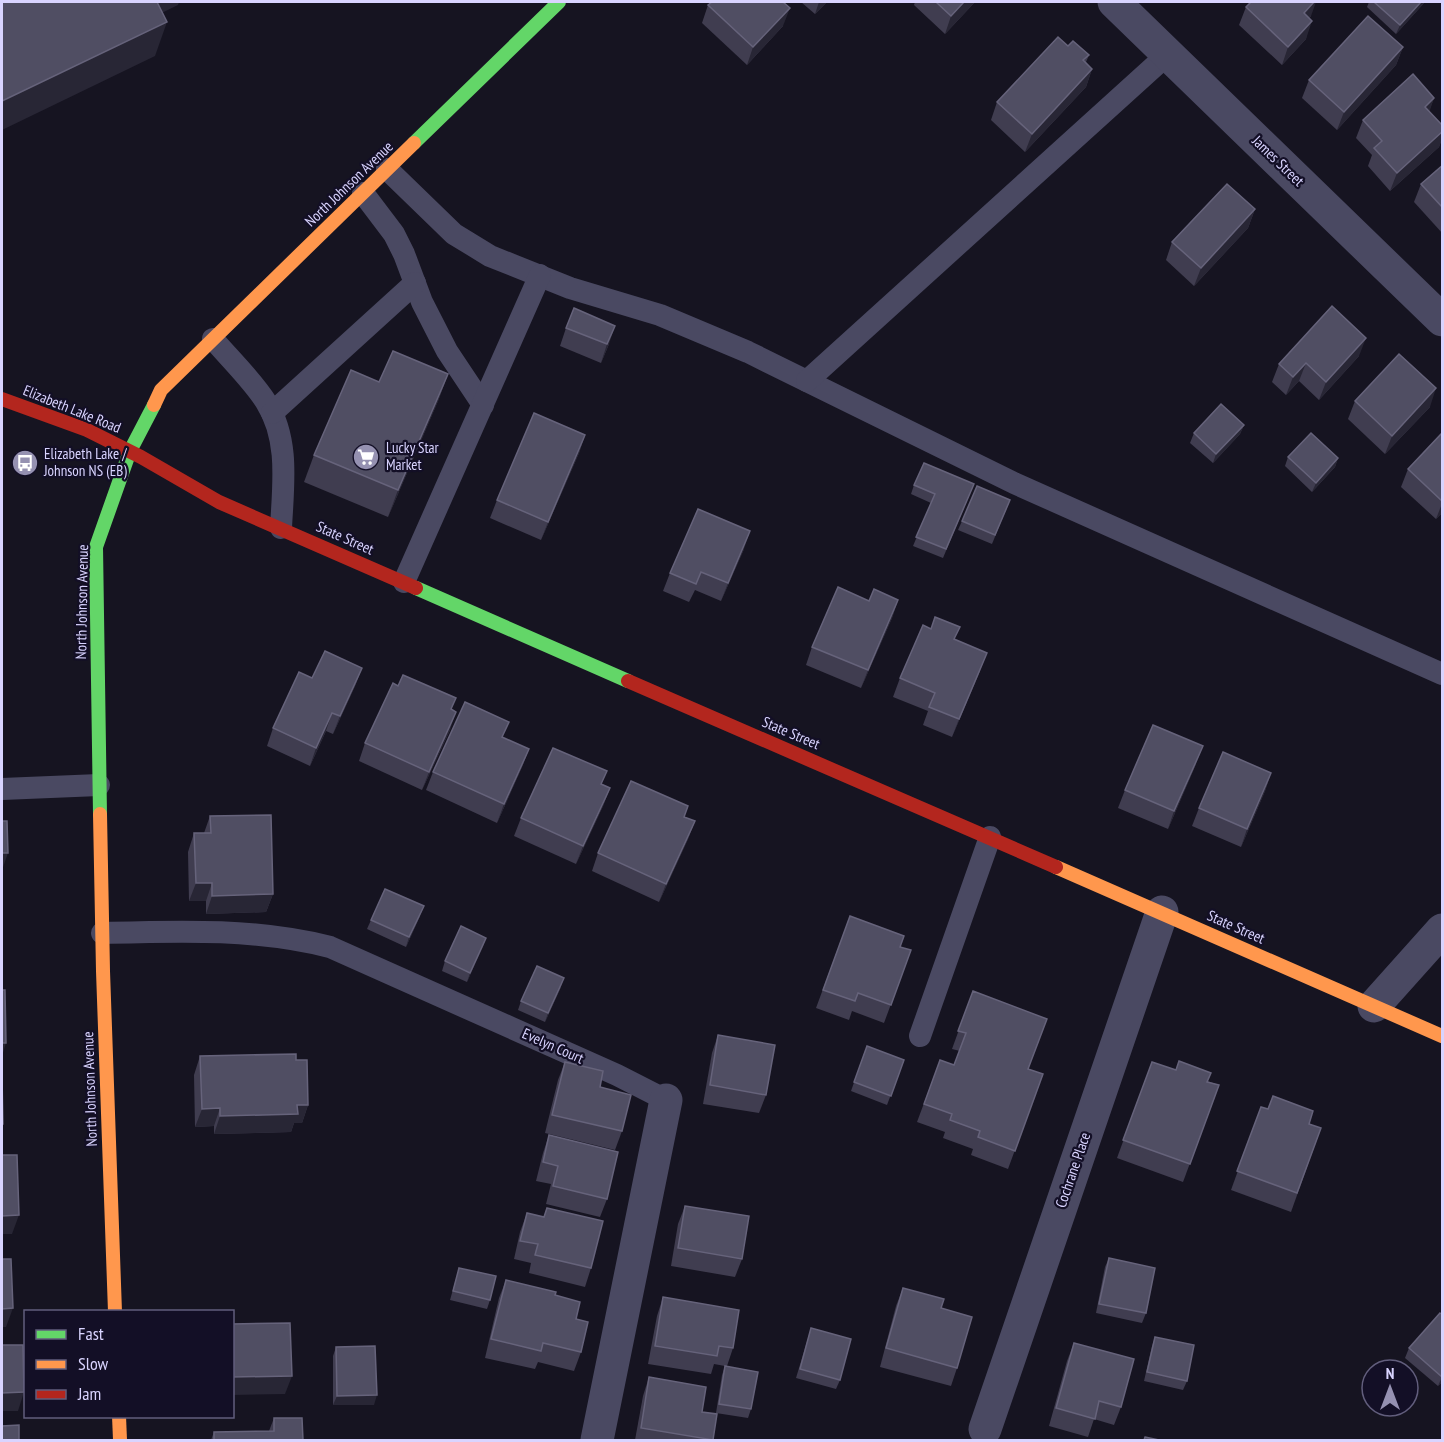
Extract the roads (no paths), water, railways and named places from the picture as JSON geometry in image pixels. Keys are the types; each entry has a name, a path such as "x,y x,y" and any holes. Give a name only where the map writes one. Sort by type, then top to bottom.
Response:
{"main road":[{"name":"North Johnson Avenue","path":"115,1310 102,933 96,547 130,451 161,390 559,2"},
{"name":"Elizabeth Lake Road","path":"2,399 42,412 130,451"},
{"name":"State Street","path":"130,451 219,502 1443,1036"},
{"path":"119,1418 120,1440"}],"street":[{"name":"James Street","path":"1114,2 1443,320"},
{"name":"Cochrane Place","path":"985,1429 1162,912"},
{"path":"1374,1006 1443,930"},
{"name":"Evelyn Court","path":"597,1440 666,1100"}],"lane":[{"path":"807,381 1168,54"},
{"path":"387,170 454,234 490,256 570,288 660,315 748,352 1014,483 1443,674"},
{"path":"363,193 394,234 422,302 447,351 483,405"},
{"path":"404,582 540,275"},
{"path":"272,413 415,282"},
{"path":"213,339 265,400 280,434 284,476 280,528"},
{"path":"2,789 99,785"},
{"path":"920,1036 990,837"},
{"name":"Evelyn Court","path":"102,933 168,931 255,935 307,941 330,947 617,1075 666,1100"}],"place":[{"name":"Lucky Star Market","path":"366,457"},
{"name":"Elizabeth Lake / Johnson NS (EB)","path":"25,463"}]}
